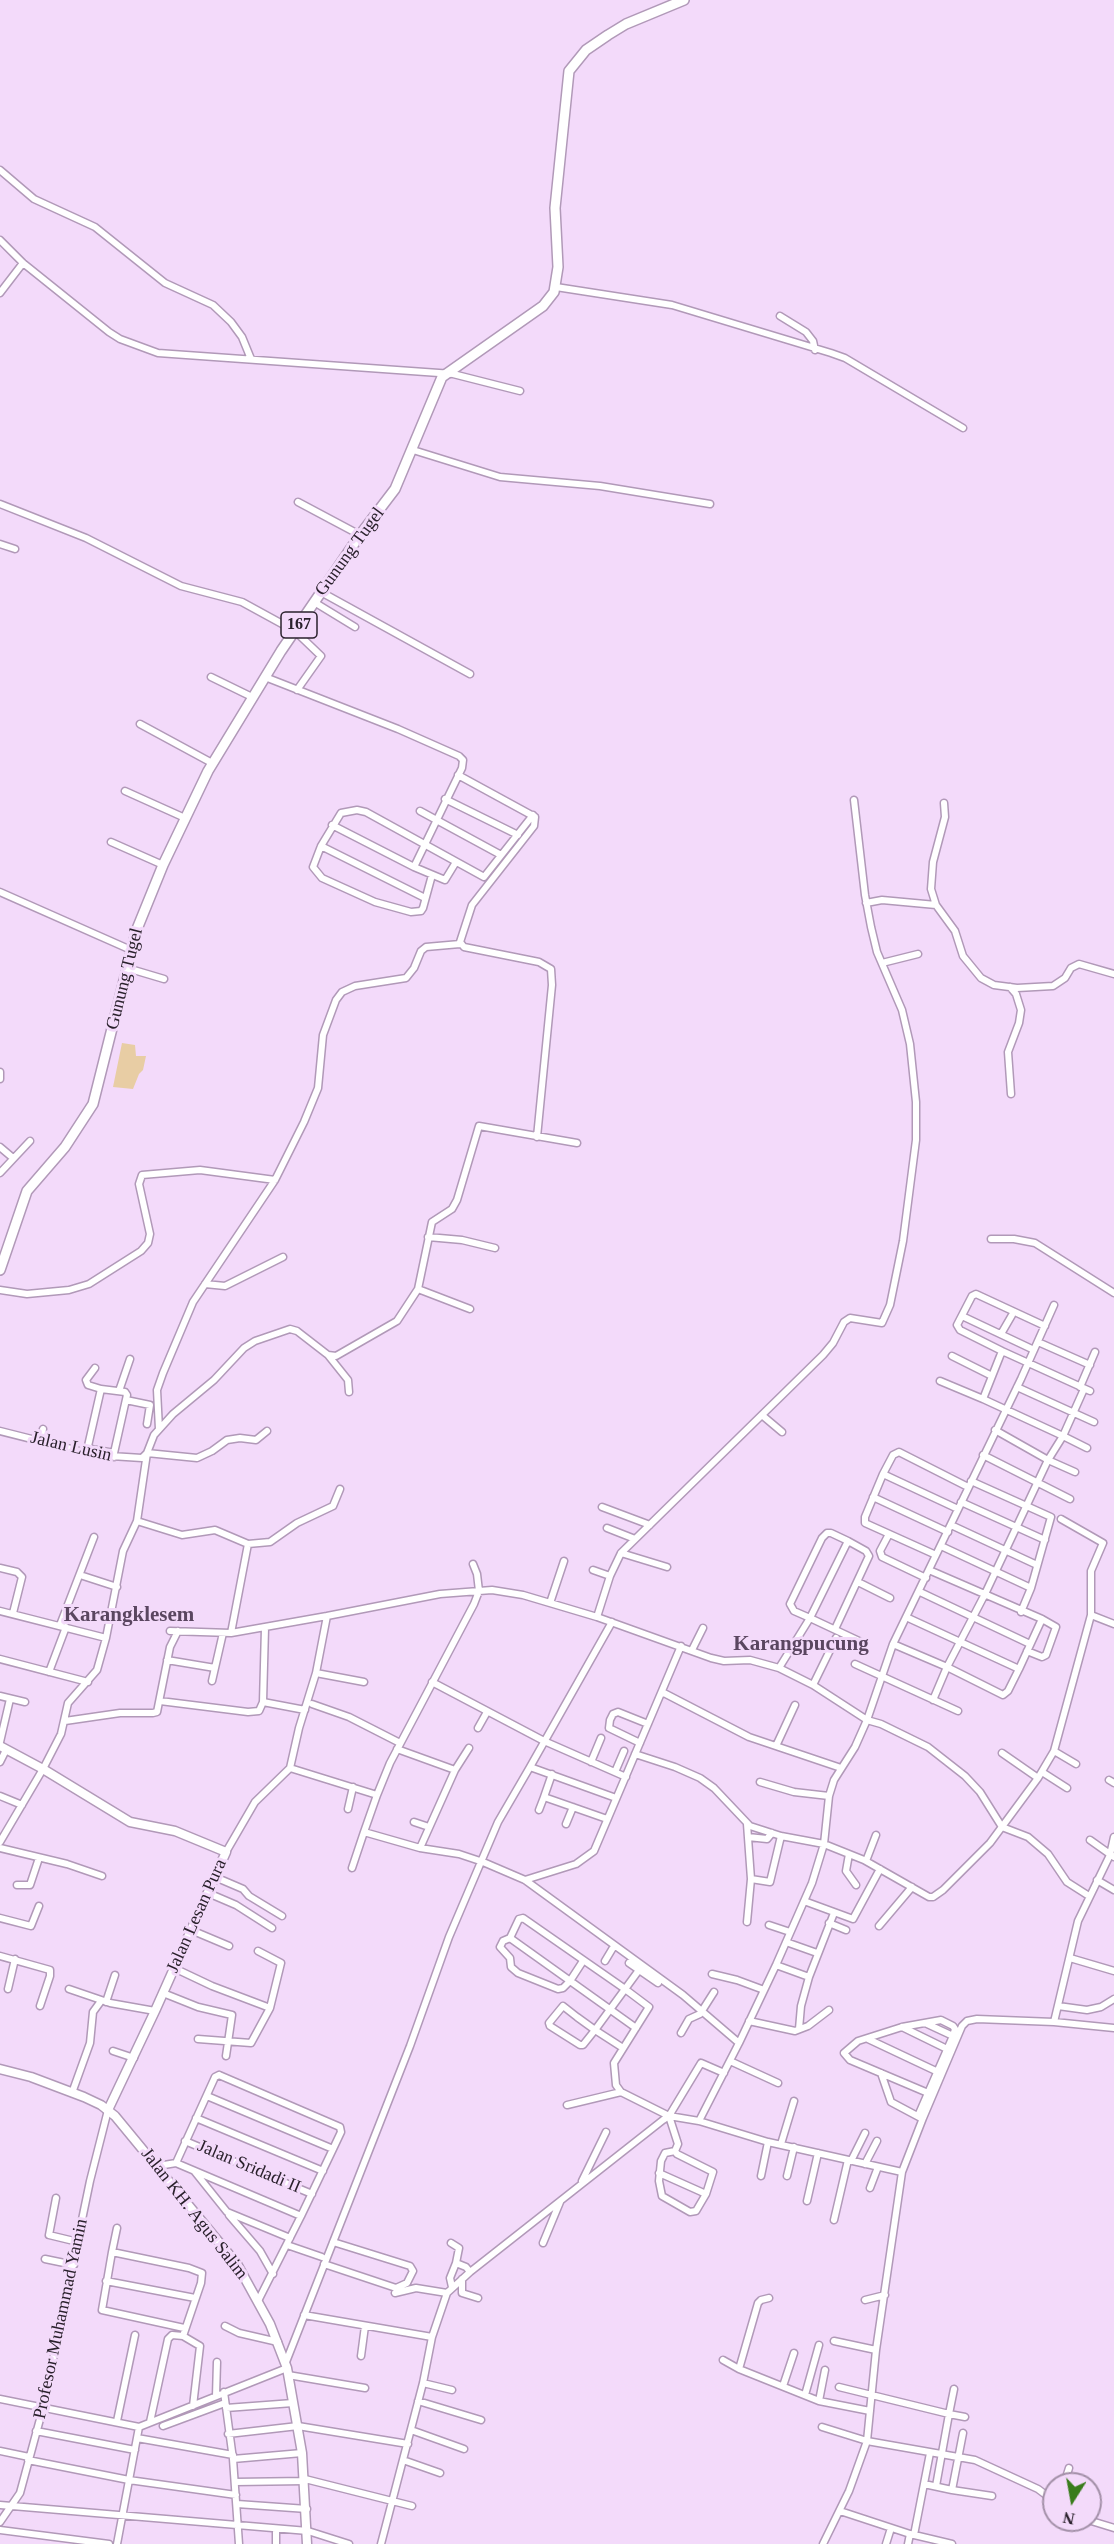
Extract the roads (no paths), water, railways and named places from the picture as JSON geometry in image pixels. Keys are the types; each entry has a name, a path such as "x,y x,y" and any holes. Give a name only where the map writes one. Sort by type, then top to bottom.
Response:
{"main road":[{"path":"556,287 558,267 555,208 569,71 586,50 623,26 682,0"},
{"name":"Gunung Tugel","path":"0,1270 27,1191 65,1147 93,1104 131,950 145,906 212,763 314,602 395,489 439,383 446,373 536,312 550,299 556,287"},
{"name":"Jalan Lesan Pura","path":"2,1746 130,1822 175,1832 226,1852 156,2011 108,2110"},
{"name":"Jalan KH. Agus Salim","path":"0,2069 31,2077 108,2110 158,2166 237,2264 278,2342 287,2368 302,2453 307,2509 307,2544"}],"street":[{"path":"0,170 34,199 95,227 165,283 213,305 231,322 242,337 251,359"},
{"path":"0,240 23,263 93,320 120,339 148,350 171,355 446,373 488,381 520,391"},
{"path":"0,293 23,263"},
{"path":"556,287 672,305 845,358 963,428"},
{"path":"780,316 806,332 813,341 815,350"},
{"path":"412,450 500,477 600,486 710,504"},
{"path":"298,502 360,535"},
{"path":"0,504 86,538 181,586 242,602 295,631 321,656 297,690"},
{"path":"0,544 15,549"},
{"path":"321,592 470,674"},
{"path":"314,602 356,627"},
{"path":"265,676 459,756 463,764 414,867"},
{"path":"211,677 252,697"},
{"path":"140,724 212,763"},
{"path":"458,776 534,815 536,820 534,826 472,905 460,944"},
{"path":"125,791 185,818"},
{"path":"446,799 518,835"},
{"path":"597,1617 610,1576 621,1553 823,1355 833,1343 844,1322 850,1318 882,1323 891,1305 903,1241 916,1140 916,1102 910,1044 902,1010 877,952 866,903 854,800"},
{"path":"944,803 945,817 933,862 931,890 936,905 951,921 963,956 973,969 989,982 1010,987 1053,986 1065,978 1071,968 1079,964 1114,974"},
{"path":"432,875 421,911 411,912 375,902 322,878 313,867 332,825 344,811 366,812 484,877 534,815"},
{"path":"420,812 501,855"},
{"path":"332,825 414,867 445,880 456,862"},
{"path":"111,842 163,865"},
{"path":"321,846 425,898"},
{"path":"0,892 131,950"},
{"path":"866,903 882,900 936,905"},
{"path":"159,1429 159,1385 193,1302 275,1180 318,1088 322,1035 336,1000 342,992 355,986 406,978 414,968 421,951 426,947 460,944 464,947 539,962 551,969 552,985 537,1137"},
{"path":"882,963 918,954"},
{"path":"127,968 165,978"},
{"path":"1010,987 1016,994 1021,1010 1019,1023 1008,1052 1011,1094"},
{"path":"0,1072 0,1079"},
{"path":"328,1355 340,1355 393,1324 406,1309 417,1289 434,1219 455,1205 479,1126 577,1143"},
{"path":"0,1173 30,1141"},
{"path":"0,1147 13,1158"},
{"path":"0,1290 27,1294 69,1290 89,1284 141,1251 148,1243 150,1234 139,1184 142,1175 200,1170 275,1180"},
{"path":"428,1237 495,1248"},
{"path":"991,1239 1014,1239 1035,1243 1114,1293"},
{"path":"205,1284 225,1286 283,1257"},
{"path":"417,1289 470,1309"},
{"path":"1045,1326 976,1294 972,1296 957,1325 960,1330 1085,1389"},
{"path":"699,2121 739,2043 804,1901 824,1844 829,1796 867,1720 893,1644 920,1592 1054,1305"},
{"path":"1001,1334 1012,1315"},
{"path":"962,1316 1034,1350"},
{"path":"0,1842 43,1769 68,1720 69,1701 97,1670 106,1638 124,1545 137,1521 147,1453 152,1438 159,1429 214,1380 244,1348 263,1337 286,1329 297,1331 328,1355 348,1380 350,1392"},
{"path":"1038,1342 1090,1365"},
{"path":"983,1399 1002,1351"},
{"path":"933,1700 1037,1481 1063,1436 1085,1389 1095,1352"},
{"path":"952,1356 992,1376"},
{"path":"118,1391 130,1359"},
{"path":"95,1368 86,1380 88,1386 125,1392 126,1400 114,1455 91,1449 88,1446 100,1389"},
{"path":"940,1381 1087,1448"},
{"path":"1017,1387 1094,1422"},
{"path":"126,1400 150,1406 147,1424"},
{"path":"763,1416 782,1432"},
{"path":"40,1441 44,1429"},
{"path":"995,1430 1048,1460 1076,1472"},
{"name":"Jalan Lusin","path":"0,1431 86,1453 138,1458 147,1453 197,1458 227,1440 240,1438 256,1440 267,1431"},
{"path":"936,1555 865,1523 883,1474 893,1455 899,1452 969,1484 1027,1505 1051,1517 1032,1588 1021,1612"},
{"path":"984,1455 1070,1499"},
{"path":"883,1474 1046,1540"},
{"path":"137,1521 182,1535 215,1530 248,1544 274,1541 297,1523 333,1506 340,1489"},
{"path":"873,1497 949,1529 1005,1548 1038,1565"},
{"path":"602,1507 650,1525"},
{"path":"635,1754 700,1778 735,1809 747,1824 781,1836 824,1844 866,1861 929,1897 936,1896 966,1869 1002,1827 1040,1775 1053,1751 1091,1615 1091,1571 1103,1543 1061,1519"},
{"path":"607,1528 635,1539"},
{"path":"835,1629 869,1554 837,1534 827,1533 790,1604 794,1611 860,1641"},
{"path":"889,1534 880,1551 882,1557 926,1578"},
{"path":"49,1672 94,1537"},
{"path":"779,1668 810,1618 848,1541"},
{"path":"231,1633 248,1544"},
{"path":"941,1546 1032,1588"},
{"path":"621,1553 667,1567"},
{"path":"550,1603 564,1561"},
{"path":"351,1868 376,1795 479,1591 473,1564"},
{"path":"0,1568 17,1572 22,1577 13,1613"},
{"path":"593,1570 610,1576"},
{"path":"920,1592 972,1616 1042,1657 1046,1655 1056,1628 1042,1619 1021,1612 929,1570"},
{"path":"80,1575 117,1587"},
{"path":"858,1582 890,1598"},
{"path":"170,1630 231,1633 440,1594 492,1590 523,1595 597,1617 724,1661 750,1660 779,1668 813,1685 867,1720 881,1724 920,1743 965,1776 980,1792 1002,1827 1028,1837 1048,1854 1067,1882 1089,1896"},
{"path":"0,1613 13,1613 106,1638"},
{"path":"1091,1615 1114,1624"},
{"path":"226,1852 255,1803 288,1770 316,1673 327,1616"},
{"path":"906,1617 1020,1669"},
{"path":"893,1644 947,1667 1003,1695 1008,1691 1020,1669 1042,1619"},
{"path":"287,2368 304,2315 397,2079 449,1937 483,1862 498,1822 612,1622"},
{"path":"160,1701 248,1712 259,1711 263,1702 265,1628"},
{"path":"692,1650 703,1628"},
{"path":"68,1720 86,1716 157,1712 167,1660 178,1631"},
{"path":"212,1681 223,1633"},
{"path":"813,1685 836,1638"},
{"path":"525,1880 576,1864 590,1857 598,1843 681,1646"},
{"path":"0,1659 88,1682"},
{"path":"167,1660 215,1668"},
{"path":"855,1664 958,1711"},
{"path":"316,1673 364,1682"},
{"path":"432,1682 544,1741 626,1777"},
{"path":"662,1692 735,1730 841,1768"},
{"path":"0,1696 25,1702"},
{"path":"0,1762 10,1699"},
{"path":"263,1702 305,1710"},
{"path":"312,1704 349,1717 399,1746 455,1770"},
{"path":"776,1746 795,1705"},
{"path":"478,1728 488,1712"},
{"path":"640,1743 609,1728 610,1720 613,1714 618,1712 648,1724"},
{"path":"591,1762 601,1738"},
{"path":"569,1752 573,1744"},
{"path":"420,1848 455,1770 469,1748"},
{"path":"615,1772 624,1751"},
{"path":"1053,1751 1076,1764"},
{"path":"1002,1753 1067,1788"},
{"path":"530,1767 616,1798"},
{"path":"288,1770 376,1795"},
{"path":"539,1810 552,1774"},
{"path":"760,1782 794,1792 829,1796"},
{"path":"348,1809 353,1787"},
{"path":"0,1796 22,1805"},
{"path":"544,1797 607,1819"},
{"path":"566,1824 573,1807"},
{"path":"414,1822 429,1827"},
{"path":"747,1824 752,1879 747,1922"},
{"path":"364,1832 420,1848 459,1854 525,1880 701,2011 739,2043"},
{"path":"748,1837 767,1839 772,1833"},
{"path":"866,1861 876,1835"},
{"path":"752,1879 770,1882 781,1836"},
{"path":"1054,2022 1078,1921 1097,1880 1112,1856 1114,1837"},
{"path":"1090,1840 1112,1856"},
{"path":"0,1848 102,1876"},
{"path":"849,1854 846,1871 856,1885"},
{"path":"17,1885 30,1885 39,1857"},
{"path":"804,1901 854,1918 880,1869"},
{"path":"215,1876 243,1889 249,1896 282,1916"},
{"path":"1097,1880 1114,1890"},
{"path":"879,1926 912,1887"},
{"path":"208,1893 236,1905 272,1928"},
{"path":"0,1918 31,1926 39,1906"},
{"path":"799,2029 801,2006 809,1977 834,1913"},
{"path":"583,1961 570,1981 558,1989 518,1973 511,1967 510,1958 500,1947 503,1941 510,1938 519,1919 523,1918 649,2007 613,2066 615,2085 621,2092 669,2116 699,2121 768,2142 902,2172"},
{"path":"829,1923 846,1930"},
{"path":"769,1925 790,1932"},
{"path":"191,1930 229,1946"},
{"path":"510,1938 636,2028"},
{"path":"786,1942 817,1953"},
{"path":"605,1961 614,1946"},
{"path":"198,2039 251,2043 270,2008 281,1963 258,1951"},
{"path":"0,1956 50,1970 40,2006"},
{"path":"1070,1958 1114,1971"},
{"path":"9,1989 15,1959"},
{"path":"629,1963 658,1983"},
{"path":"776,1965 809,1977"},
{"path":"174,1968 212,1986 270,2008"},
{"path":"623,2048 596,2030 562,2006 549,2023 550,2026 582,2046 596,2030 639,1970"},
{"path":"712,1974 764,1990"},
{"path":"72,2093 90,2043 93,2012 104,2001 115,1975"},
{"path":"69,1989 104,2001 156,2011"},
{"path":"681,2033 689,2019 701,2011 714,1992"},
{"path":"163,1993 198,2007 231,2015 230,2043 226,2056"},
{"path":"1058,2006 1087,2010 1101,2007 1114,2000"},
{"path":"749,2021 788,2031 808,2026 829,2010"},
{"path":"920,2117 962,2026 967,2021 976,2019 1054,2022 1114,2028"},
{"path":"823,2544 840,2511 867,2441 876,2350 902,2172 928,2093 953,2036 925,2023 902,2027 867,2039 854,2044 844,2053 845,2056 928,2093"},
{"path":"902,2027 947,2049"},
{"path":"867,2039 938,2072"},
{"path":"114,2051 134,2058"},
{"path":"730,2061 778,2083"},
{"path":"381,2544 408,2444 432,2337 447,2293 470,2272 669,2116 699,2065 703,2063 724,2073"},
{"path":"881,2073 891,2102 920,2117"},
{"path":"176,2163 216,2075 256,2089 338,2126 341,2132 289,2242 258,2301"},
{"path":"567,2105 621,2092"},
{"path":"207,2096 333,2149"},
{"path":"781,2144 794,2101"},
{"name":"Profesor Muhammad Yamin","path":"0,2522 12,2508 20,2493 43,2408 108,2110"},
{"path":"669,2116 678,2144 675,2151"},
{"path":"196,2118 323,2171"},
{"path":"579,2186 606,2132"},
{"path":"834,2220 849,2161 865,2133"},
{"name":"Jalan Sridadi II","path":"185,2141 312,2194"},
{"path":"865,2164 877,2141"},
{"path":"760,2176 768,2142"},
{"path":"787,2176 794,2147"},
{"path":"675,2151 712,2172 706,2194 696,2211 690,2212 662,2196 659,2173 663,2156 665,2153 675,2151"},
{"path":"807,2201 818,2153"},
{"path":"158,2166 176,2163 301,2216"},
{"path":"870,2188 878,2167"},
{"path":"194,2171 260,2251 273,2274"},
{"path":"659,2173 706,2194"},
{"path":"56,2198 49,2235 78,2242"},
{"path":"543,2243 560,2201"},
{"path":"227,2212 322,2257"},
{"path":"117,2228 102,2307 105,2312 184,2328"},
{"path":"324,2264 396,2288 407,2283 413,2271 412,2267 404,2264 333,2242"},
{"path":"451,2242 459,2248 450,2278 452,2287"},
{"path":"112,2252 189,2268 202,2273 183,2336"},
{"path":"45,2259 74,2265"},
{"path":"456,2263 466,2267 470,2272"},
{"path":"462,2279 462,2293 478,2298"},
{"path":"106,2281 195,2298"},
{"path":"395,2294 416,2288 447,2293"},
{"path":"865,2301 885,2295"},
{"path":"739,2369 758,2303 769,2298"},
{"path":"304,2315 432,2337"},
{"path":"225,2326 239,2333 278,2342"},
{"path":"361,2356 365,2326"},
{"path":"150,2422 168,2339 172,2334 183,2336 200,2346 192,2406 194,2415"},
{"path":"117,2421 135,2335"},
{"path":"834,2341 876,2350"},
{"path":"805,2395 819,2345"},
{"path":"783,2385 794,2353"},
{"path":"723,2360 739,2369 819,2401 870,2411"},
{"path":"216,2396 217,2362"},
{"path":"0,2399 139,2427 287,2368 365,2388"},
{"path":"819,2401 825,2370"},
{"path":"423,2383 452,2390"},
{"path":"839,2387 965,2417"},
{"path":"936,2486 954,2389"},
{"path":"224,2392 233,2457 239,2544"},
{"path":"418,2401 482,2420"},
{"path":"163,2426 226,2406 293,2403"},
{"path":"228,2434 298,2426 408,2444"},
{"path":"117,2544 139,2427"},
{"path":"822,2427 867,2441 979,2462 1042,2492"},
{"path":"411,2430 464,2449"},
{"path":"36,2432 135,2450"},
{"path":"952,2490 963,2433"},
{"path":"137,2438 233,2457 302,2453"},
{"path":"0,2451 129,2480 236,2495"},
{"path":"908,2544 930,2453"},
{"path":"403,2460 440,2473"},
{"path":"1068,2472 1069,2468"},
{"path":"235,2482 305,2480 412,2506"},
{"path":"924,2484 992,2496"},
{"path":"237,2504 307,2509"},
{"path":"0,2505 12,2508 308,2531 349,2544"},
{"path":"840,2511 912,2535 923,2541 952,2544"},
{"path":"886,2544 891,2528"},
{"path":"276,2529 276,2544"},
{"path":"0,2530 109,2544"}],"district":[{"name":"Karangklesem","path":"129,1616"},
{"name":"Karangpucung","path":"801,1645"}]}
